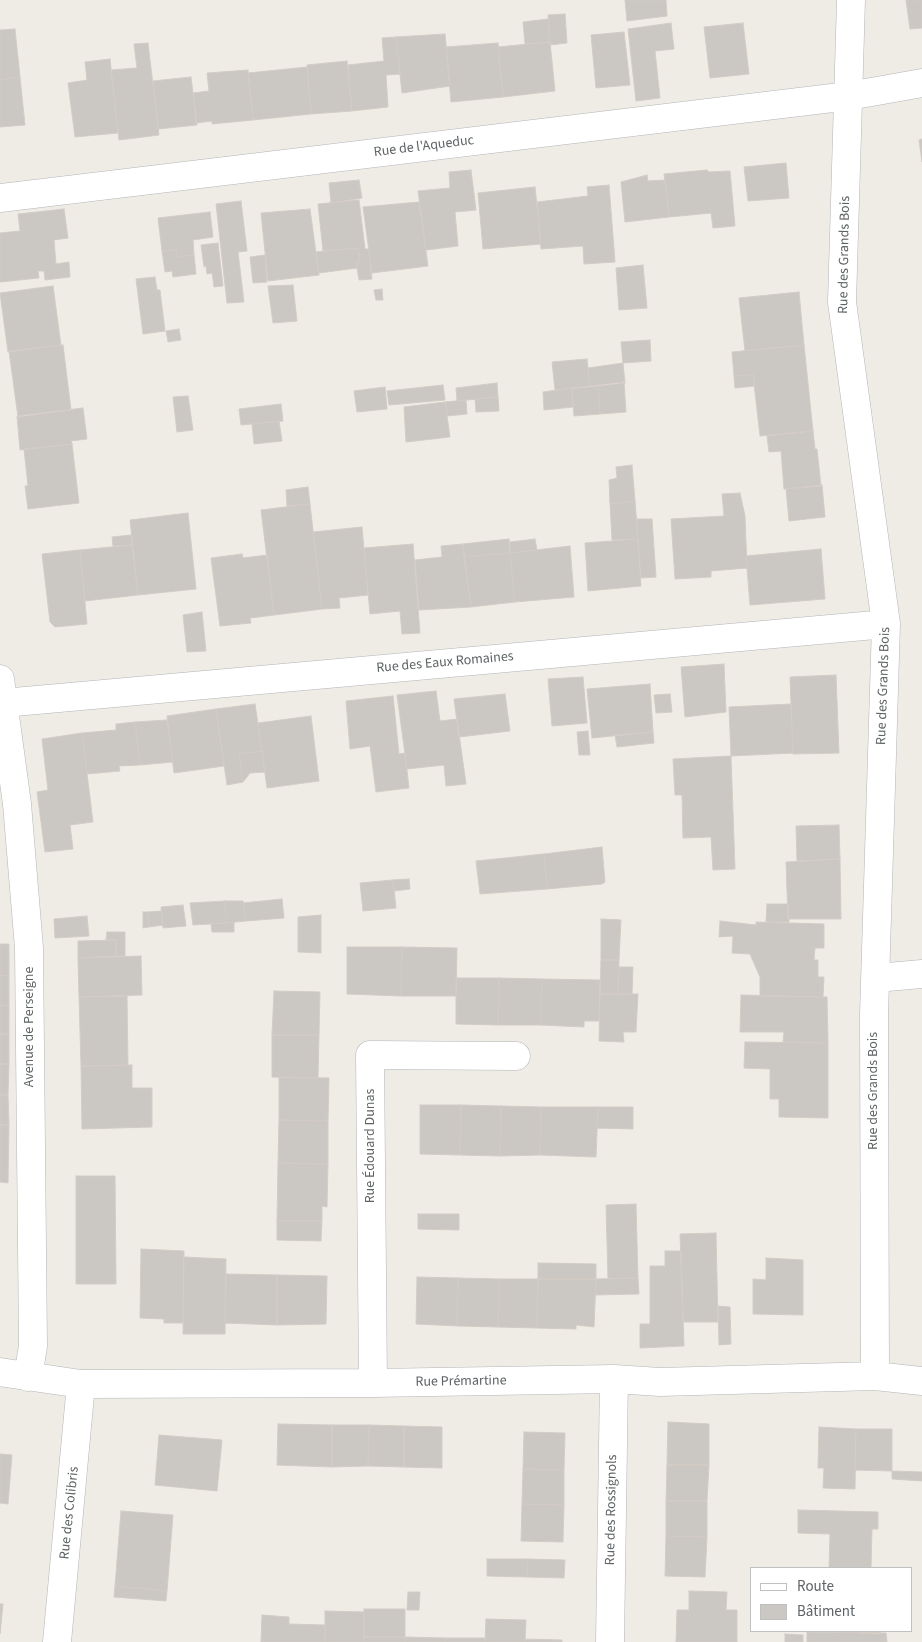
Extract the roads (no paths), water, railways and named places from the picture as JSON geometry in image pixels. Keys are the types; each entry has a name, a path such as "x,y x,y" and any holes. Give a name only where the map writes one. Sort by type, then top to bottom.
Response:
{"street":[{"name":"Rue des Grands Bois","path":"851,0 842,302 886,624 876,978 875,1376"},
{"name":"Rue de l'Aqueduc","path":"0,198 849,96 922,82"},
{"name":"Rue des Eaux Romaines","path":"1,691 886,624"},
{"name":"Avenue de Perseigne","path":"1,691 8,804 29,948 32,1346 28,1377"},
{"path":"876,978 922,974"},
{"name":"Rue Édouard Dunas","path":"373,1384 370,1055 516,1056"},
{"name":"Rue Prémartine","path":"0,1372 81,1384 373,1384 614,1379 660,1382 875,1376 922,1381"},
{"name":"Rue des Rossignols","path":"610,1642 614,1379"},
{"name":"Rue des Colibris","path":"57,1642 81,1384"}]}
